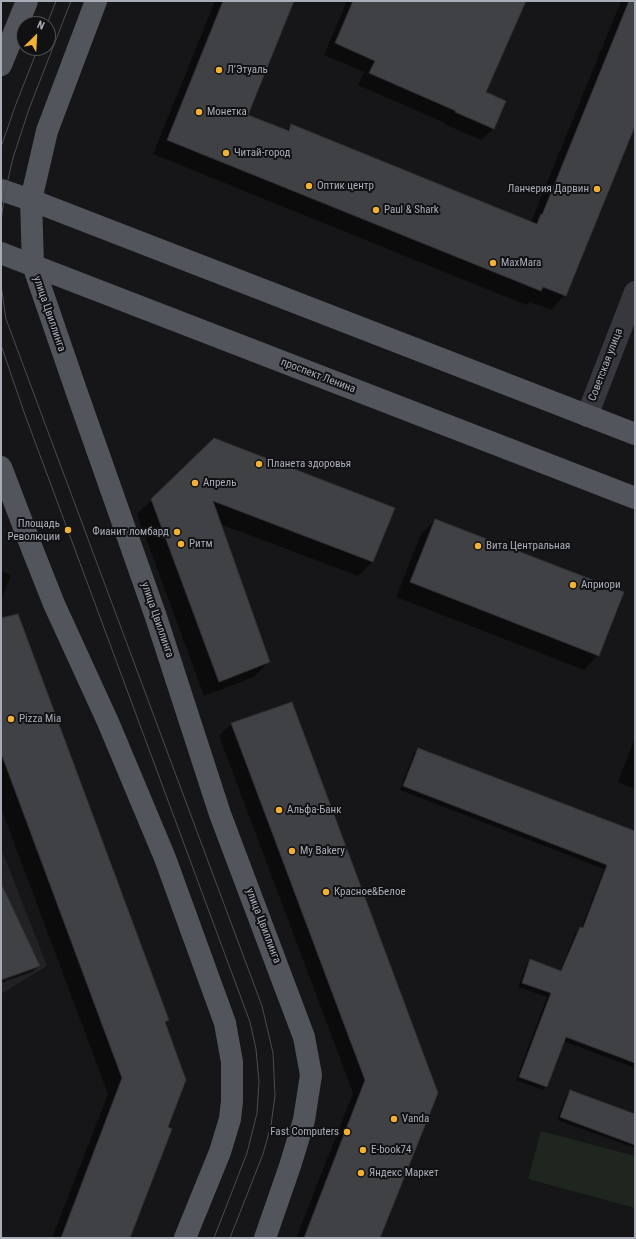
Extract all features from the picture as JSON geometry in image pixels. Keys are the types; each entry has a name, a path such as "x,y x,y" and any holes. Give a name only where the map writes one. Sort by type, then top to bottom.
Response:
{"main road":[{"path":"1,65 27,1"},
{"name":"улица Цвиллинга","path":"96,1 47,131 31,200 33,265 76,393 156,617 220,814 304,1037 311,1074 304,1120 265,1238"},
{"path":"1,190 31,200 635,434"},
{"name":"проспект Ленина","path":"1,253 635,498"},
{"path":"1,467 52,597 108,722 165,858 218,1003 226,1030 232,1062 233,1084 230,1119 220,1152 185,1238"}],"street":[{"name":"Советская улица","path":"586,416 635,292"}],"shaded area":[{"path":"1,848 47,966 1,994"},
{"path":"541,1131 635,1156 635,1208 528,1179"}],"building":[{"path":"223,1 294,1 248,115 289,131 291,124 537,224 629,1 635,1 635,126 566,296 543,287 541,291 167,140"},
{"path":"353,1 526,1 486,92 506,101 494,129 369,73 375,61 335,43"},
{"path":"214,438 395,508 373,562 213,501 270,662 219,682 151,499"},
{"path":"435,519 624,592 599,656 410,582"},
{"path":"18,614 169,1020 165,1022 186,1080 168,1127 172,1129 130,1238 61,1238 122,1078 1,753 1,618"},
{"path":"292,702 438,1093 380,1238 304,1238 365,1080 231,723"},
{"path":"418,748 635,831 635,1063 566,1037 547,1087 519,1077 551,993 522,983 530,959 561,971 580,927 583,928 607,865 403,786"},
{"path":"1,883 40,966 1,980"},
{"path":"570,1090 635,1114 635,1145 560,1117"}],"tram line":[{"path":"50,16 56,1"},
{"path":"1,221 5,192 13,158 29,109 71,1"},
{"path":"1,147 35,56"},
{"path":"1,285 6,319 262,1006 273,1053 275,1096 271,1125 263,1154 230,1238"},
{"path":"1,345 24,412 250,1022 256,1049 259,1082 257,1113 247,1153 214,1238"}],"place":[{"name":"Л’Этуаль","path":"219,70"},
{"name":"Монетка","path":"199,112"},
{"name":"Читай-город","path":"226,153"},
{"name":"Оптик центр","path":"309,186"},
{"name":"Ланчерия Дарвин","path":"597,189"},
{"name":"Paul & Shark","path":"376,210"},
{"name":"MaxMara","path":"493,263"},
{"name":"Планета здоровья","path":"259,464"},
{"name":"Апрель","path":"195,483"},
{"name":"Площадь Революции","path":"68,530"},
{"name":"Фианит ломбард","path":"177,532"},
{"name":"Ритм","path":"181,544"},
{"name":"Вита Центральная","path":"478,546"},
{"name":"Априори","path":"573,585"},
{"name":"Pizza Mia","path":"11,719"},
{"name":"Альфа-Банк","path":"279,810"},
{"name":"My Bakery","path":"292,851"},
{"name":"Красное&Белое","path":"326,892"},
{"name":"Vanda","path":"394,1119"},
{"name":"Fast Computers","path":"347,1132"},
{"name":"E-book74","path":"363,1150"},
{"name":"Яндекс Маркет","path":"361,1173"}]}
